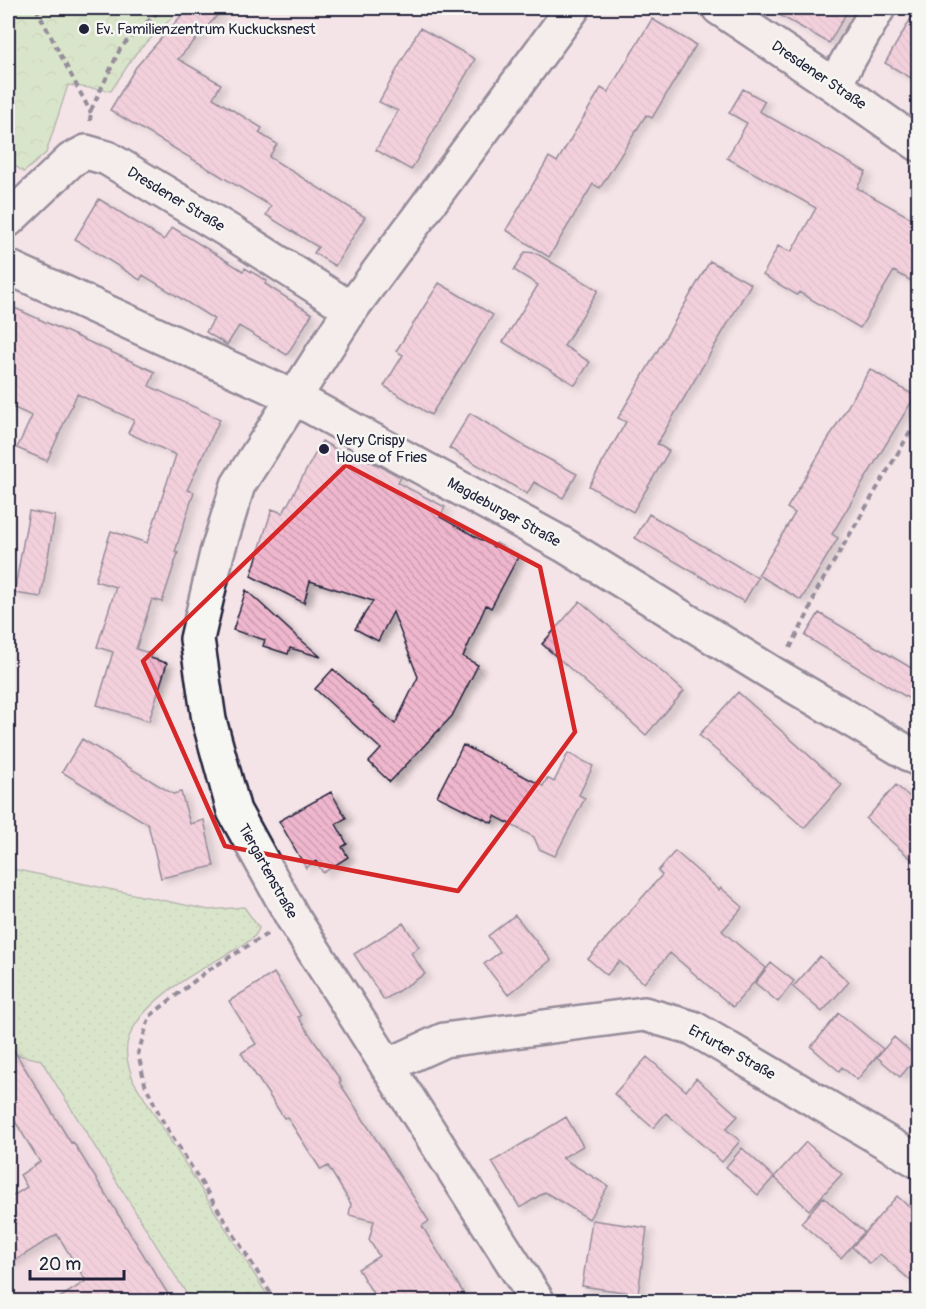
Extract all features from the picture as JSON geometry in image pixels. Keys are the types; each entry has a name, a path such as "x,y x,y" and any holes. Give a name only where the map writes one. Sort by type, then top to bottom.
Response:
{"street":[{"path":"295,398 351,309 573,8"},
{"name":"Dresdener Straße","path":"718,8 918,144"},
{"path":"834,85 878,8"},
{"path":"8,220 72,160 86,152"},
{"name":"Dresdener Straße","path":"86,152 107,158 232,233 351,309"},
{"name":"Magdeburger Straße","path":"8,267 295,398 564,545 775,675 918,759"},
{"name":"Tiergartenstraße","path":"295,398 238,485 217,553 197,639 209,720 234,811 293,918 538,1302"},
{"name":"Erfurter Straße","path":"387,1066 444,1040 644,1014 693,1028 918,1161"}],"path":[{"path":"36,8 91,113"},
{"path":"86,152 91,113 121,47 162,8"},
{"path":"775,675 809,612 816,592 912,429"},
{"path":"276,1302 162,1120 145,1084 138,1053 150,1016 207,971 293,918"}],"highlighted area":[{"path":"346,465 540,567 575,732 458,891 225,846 143,661"}],"shaded area":[{"path":"8,1054 41,1060 190,1301 8,1301"}],"green space":[{"path":"8,8 182,8 136,53 111,91 68,85 46,153 24,172 8,161"},
{"path":"8,868 209,910 244,907 259,928 248,942 188,977 159,998 136,1023 127,1043 127,1054 134,1082 271,1301 191,1301 41,1060 8,1053"}],"building":[{"path":"188,8 224,8 178,59 221,84 213,98 262,128 259,133 277,144 269,157 365,217 335,266 314,253 318,247 266,215 271,206 110,110 136,67"},
{"path":"767,8 849,8 829,43"},
{"path":"918,8 918,82 885,63"},
{"path":"652,19 696,45 652,118 646,115 600,188 593,184 549,257 506,230 549,157 557,162 601,88 608,92"},
{"path":"420,28 475,59 411,170 376,150 398,111 379,102"},
{"path":"743,89 765,101 759,111 866,172 857,188 918,222 918,285 894,271 860,328 799,292 797,295 763,275 778,246 791,252 816,208 727,158 747,123 729,113"},
{"path":"99,199 164,240 172,227 243,271 245,268 267,281 265,284 312,314 287,355 239,326 227,345 206,332 214,319 143,275 140,280 75,239"},
{"path":"525,252 536,253 598,290 564,346 590,362 575,385 503,342 538,285 514,270"},
{"path":"710,261 751,284 657,444 669,451 633,512 589,486 626,422 618,418"},
{"path":"439,283 493,315 431,415 384,386 403,355 396,351"},
{"path":"8,305 155,372 149,386 220,419 187,490 194,492 162,602 152,599 136,649 152,654 150,658 167,663 149,721 97,705 113,652 97,647 116,587 95,581 111,531 147,543 176,455 128,433 134,420 77,394 47,461 17,448 32,416 8,405"},
{"path":"870,369 915,396 832,534 838,538 801,600 758,575 795,513 787,508"},
{"path":"470,413 524,446 577,474 563,498 534,482 527,494 449,448"},
{"path":"322,441 347,456 366,459 401,477 398,483 445,507 440,517 494,547 496,543 519,555 491,608 486,605 463,657 478,665 452,716 390,782 369,762 381,749 315,689 333,669 395,724 418,677 393,612 378,641 355,629 373,601 310,581 304,603 251,576 272,509 283,513"},
{"path":"29,511 55,516 41,597 14,593"},
{"path":"649,514 758,578 744,602 635,538"},
{"path":"246,590 321,657 290,648 288,654 263,646 265,640 233,630"},
{"path":"580,601 684,691 646,735 542,644"},
{"path":"819,613 918,672 918,704 805,636"},
{"path":"738,692 842,785 804,828 699,735"},
{"path":"82,739 173,794 181,792 190,824 204,820 214,866 161,878 148,824 62,772"},
{"path":"463,745 543,786 547,778 554,782 568,753 593,766 579,795 585,798 555,856 539,849 534,837 495,816 492,823 437,796"},
{"path":"896,785 918,804 918,865 866,819"},
{"path":"331,792 346,818 336,824 347,844 342,847 348,857 323,873 316,861 306,868 279,821"},
{"path":"675,851 719,890 721,888 743,907 722,931 766,968 733,1007 670,953 644,983 619,961 607,975 588,959 662,875 658,871"},
{"path":"515,915 551,960 508,995 484,964 500,952 488,936"},
{"path":"403,923 419,947 411,953 425,974 384,1000 354,954"},
{"path":"820,956 849,982 822,1012 793,987"},
{"path":"771,963 794,981 778,1002 755,983"},
{"path":"274,973 301,1016 298,1017 429,1221 422,1226 469,1302 378,1302 358,1269 379,1256 369,1240 374,1221 349,1215 351,1204 328,1166 321,1170 287,1117 284,1118 241,1053 256,1044 229,1001"},
{"path":"839,1013 883,1049 857,1080 842,1067 839,1071 811,1047"},
{"path":"894,1037 917,1057 900,1077 877,1057"},
{"path":"8,1041 173,1302 53,1302 86,1281 57,1234 8,1265 8,1199 27,1187 20,1175 40,1162 8,1110"},
{"path":"647,1057 686,1091 696,1078 738,1116 726,1129 740,1141 722,1162 666,1113 653,1128 614,1094"},
{"path":"566,1117 583,1146 562,1158 608,1186 589,1219 545,1192 520,1208 492,1162"},
{"path":"806,1142 842,1174 809,1210 774,1177"},
{"path":"742,1148 774,1177 758,1195 726,1167"},
{"path":"897,1196 918,1215 918,1287 880,1254 870,1264 852,1247"},
{"path":"823,1197 864,1232 841,1258 801,1223"},
{"path":"592,1220 647,1228 638,1294 582,1286"}],"place":[{"name":"Ev. Familienzentrum Kuckucksnest","path":"84,29"},
{"name":"Very Crispy House of Fries","path":"324,449"}]}
